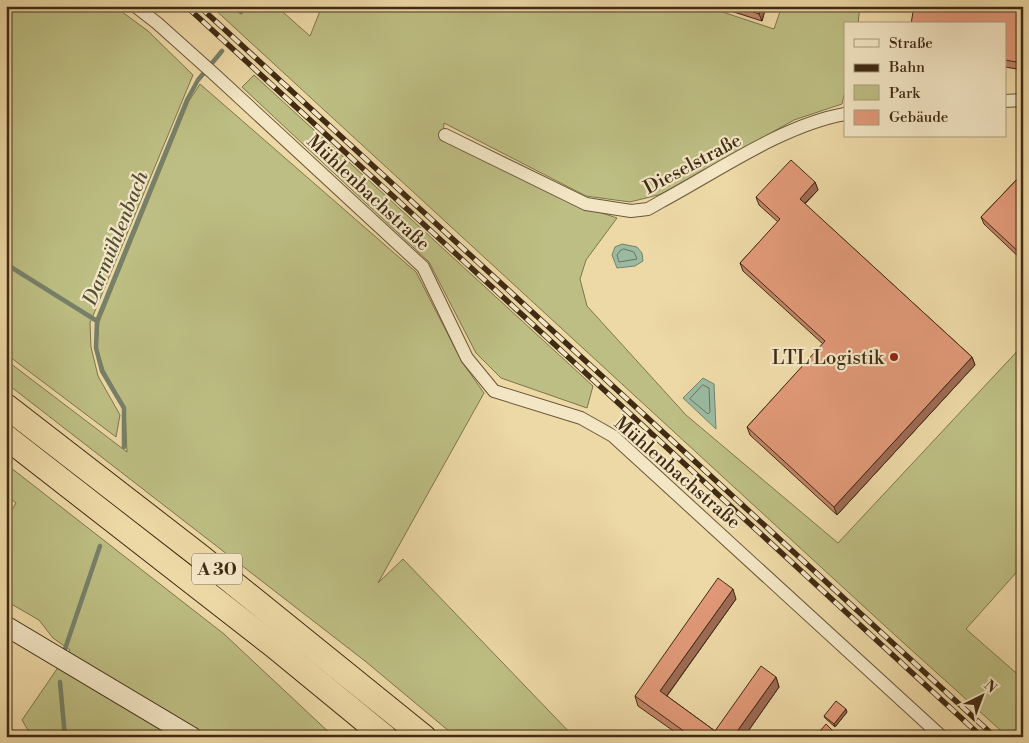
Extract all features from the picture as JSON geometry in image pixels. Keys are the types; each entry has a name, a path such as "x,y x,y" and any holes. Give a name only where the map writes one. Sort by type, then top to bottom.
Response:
{"highway":[{"name":"A 30","path":"6,406 201,557 424,737"},
{"name":"A 30","path":"6,437 265,639 385,737"}],"main road":[{"path":"6,626 192,737"}],"street":[{"name":"Mühlenbachstraße","path":"134,6 199,60 423,267 467,358 494,391 581,418 612,436 942,737"},
{"path":"1006,101 1023,100"},
{"name":"Dieselstraße","path":"446,135 586,204 631,211 648,209 786,133 825,118 844,114"}],"green space":[{"path":"6,6 114,6 148,31 193,75 90,323 91,347 98,376 120,415 116,437 6,354"},
{"path":"211,6 276,6 310,36 322,6 704,6 774,29 782,6 860,6 858,22 844,22 844,95 842,104 794,120 662,194 630,202 586,196 444,123 443,138 584,207 617,218 586,260 580,279 587,306 686,415 838,543 1023,345 1023,565 966,629 1023,679 1023,737 1008,737"},
{"path":"254,75 593,386 587,408 501,378 476,353 429,262 242,87"},
{"path":"200,84 416,272 462,362 484,393 378,583 403,559 574,737 456,737 365,661 6,383 6,360 127,452 125,408 104,370 97,348 99,322 189,101"},
{"path":"6,464 224,634 334,737 32,737 22,720 70,650 53,638 39,620 6,601 6,520 16,503 6,495"}],"water":[{"path":"622,244 637,247 642,253 643,261 635,266 617,268 612,255 615,247"},
{"path":"703,378 714,384 716,429 683,398"}],"building":[{"path":"736,6 761,6 759,14"},
{"path":"914,6 989,6 1023,12 1023,63 1006,60 1006,22 911,22"},
{"name":"LTL Logistik","path":"791,160 815,182 800,199 972,357 834,507 747,427 825,341 740,263 780,219 756,197"},
{"path":"1023,173 1023,256 981,217"},
{"path":"718,578 733,589 660,691 715,731 761,666 776,677 733,737 692,737 635,696"},
{"path":"836,701 846,709 834,724 824,716"},
{"path":"826,724 839,737 815,737"}],"waterway":[{"name":"Darmühlenbach","path":"234,6 241,12"},
{"name":"Darmühlenbach","path":"124,447 124,408 102,371 96,348 97,321 187,100 198,80 222,51"},
{"path":"6,264 97,321"},
{"name":"Darmühlenbach","path":"65,649 100,546"},
{"name":"Darmühlenbach","path":"60,682 65,737"}],"railway":[{"path":"186,6 982,737"},
{"path":"199,6 995,737"}],"place":[{"name":"LTL Logistik","path":"894,357"}]}
